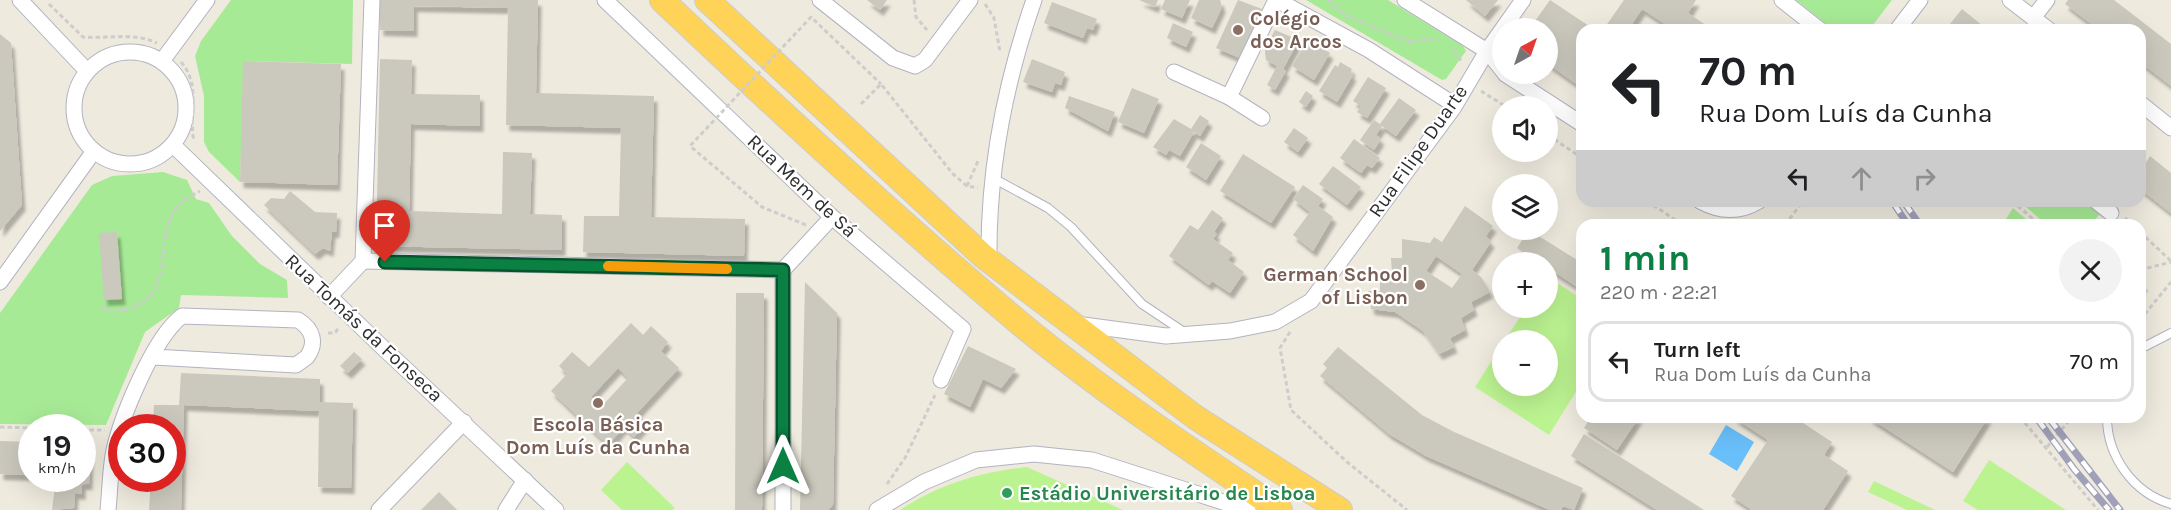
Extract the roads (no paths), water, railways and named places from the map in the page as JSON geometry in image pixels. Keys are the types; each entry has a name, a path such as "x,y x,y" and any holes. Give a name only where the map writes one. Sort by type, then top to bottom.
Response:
{"highway":[{"path":"662,0 891,213 1024,326 1176,440 1280,510"},
{"path":"707,0 761,53 989,260 1195,417 1340,510"}],"street":[{"path":"20,0 87,71"},
{"path":"166,56 207,0"},
{"path":"329,297 363,261 372,0"},
{"name":"Rua Mem de Sá","path":"605,0 832,218 963,329 940,385"},
{"path":"820,0 893,58 915,66 925,60 970,0"},
{"path":"989,260 988,210 1007,85 1034,0"},
{"path":"1229,97 1277,0 1369,50 1453,104"},
{"path":"1405,0 1487,51 1492,57"},
{"name":"Rua Filipe Duarte","path":"1069,323 1166,336 1230,331 1275,322 1311,301 1453,104 1523,0"},
{"path":"1782,0 1812,24"},
{"path":"1902,24 1920,0"},
{"path":"2010,0 2041,24"},
{"path":"2033,18 2047,0"},
{"path":"123,52 166,56 184,92 187,111 182,129 172,145 159,156 135,163 109,160 94,151 81,134 74,112 77,90 87,71 100,60 123,52"},
{"path":"1174,72 1229,97 1262,118"},
{"path":"1522,84 1576,120"},
{"path":"2146,108 2171,128"},
{"name":"Rua Tomás da Fonseca","path":"172,145 329,297 556,510"},
{"path":"0,282 94,151"},
{"path":"1719,207 1728,210 1747,207"},
{"path":"2104,207 2111,213"},
{"path":"783,510 783,270 811,230 832,218"},
{"path":"363,261 783,270"},
{"path":"108,510 114,451 128,406 153,357 169,326 182,316 298,320 308,327 313,338 307,357 296,365 153,357"},
{"path":"379,510 464,422"},
{"path":"877,510 924,482 976,460 1034,454 1092,460 1248,510"},
{"path":"506,510 525,480"}],"lane":[{"path":"993,178 1048,208 1071,227 1142,304 1188,334"},
{"path":"2146,346 2171,333"},
{"path":"2108,423 2113,450 2128,476 2152,496 2171,504"}],"water":[{"path":"1726,425 1754,442 1737,471 1709,454"}],"railway":[{"path":"1896,207 1904,219"},
{"path":"1907,207 1916,219"},
{"path":"2040,423 2074,469 2109,510"},
{"path":"2053,423 2120,510"}],"place":[{"name":"Colégio dos Arcos","path":"1238,30"},
{"name":"German School of Lisbon","path":"1420,285"},
{"name":"Escola Básica Dom Luís da Cunha","path":"598,403"},
{"name":"Estádio Universitário de Lisboa","path":"1007,493"}]}
